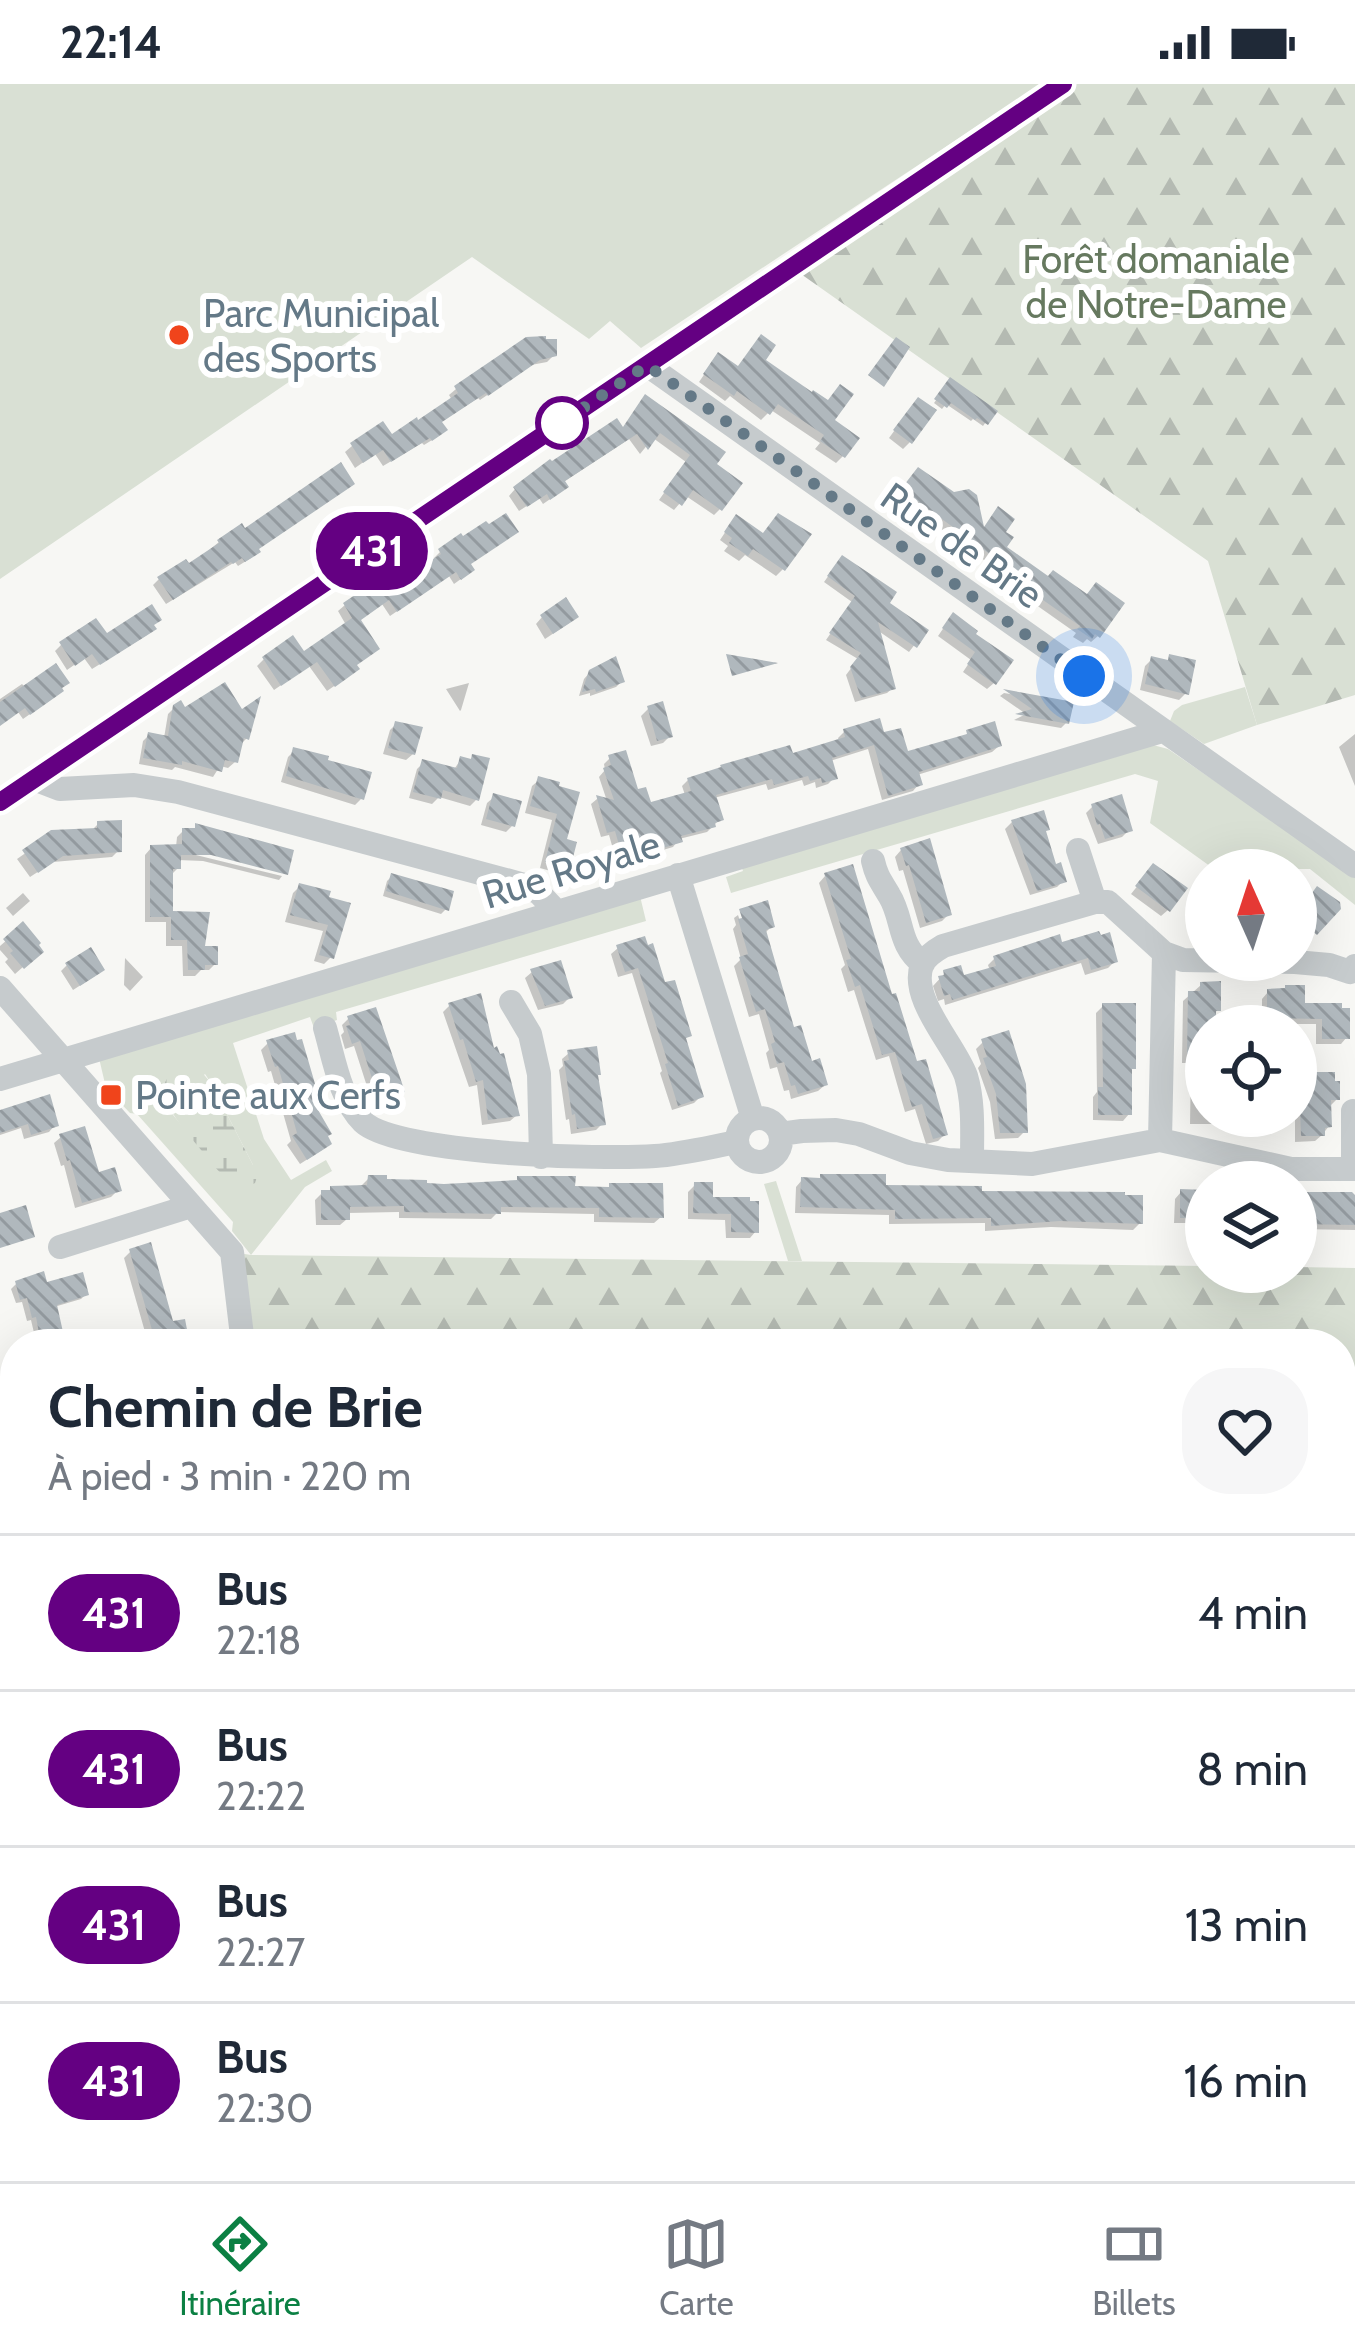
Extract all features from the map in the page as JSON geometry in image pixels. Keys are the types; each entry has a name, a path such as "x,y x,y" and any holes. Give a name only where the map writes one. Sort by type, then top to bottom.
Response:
{"street":[{"path":"0,802 1063,84"},
{"name":"Rue de Brie","path":"647,365 1355,866"},
{"name":"Rue Royale","path":"0,1079 1162,731"},
{"path":"34,779 60,789 134,785 178,792 521,884 539,893 556,911"},
{"path":"1078,850 1095,902"},
{"path":"873,861 909,954 922,964"},
{"path":"678,875 753,1119"},
{"path":"972,1161 972,1107 965,1075 920,985 922,964 943,946 1108,902 1164,953 1183,960 1329,965 1353,972"},
{"path":"1160,1140 1164,953"},
{"path":"0,988 232,1252 241,1329"},
{"path":"511,1002 530,1034 539,1074 541,1157"},
{"path":"325,1028 351,1107 365,1125 383,1135 541,1157 657,1156 737,1142"},
{"path":"780,1134 836,1130 949,1160 1032,1164 1160,1140 1291,1169 1354,1169 1353,1111"},
{"path":"753,1119 773,1123 780,1134 779,1148 766,1161 747,1158 737,1142 741,1128 753,1119"},
{"path":"60,1247 191,1206"}],"green space":[{"name":"Parc Municipal des Sports","path":"0,84 1041,84 641,348 610,321 589,339 472,257 0,579"},
{"name":"Forêt domaniale de Notre-Dame","path":"1063,84 1355,84 1355,695 1257,725 1208,561 791,267"},
{"path":"1245,687 1257,725 1204,744 1170,721 1182,705"},
{"path":"1153,745 1168,749 1314,849 1186,849 1150,823 1158,781 1135,774 731,893 726,877 743,871 741,865"},
{"path":"1317,851 1355,877 1355,905 1317,875"},
{"path":"640,896 646,921 336,1012 337,1020 314,1028 310,1017 233,1043 264,1139 291,1180 326,1160 332,1171 305,1187 251,1255 232,1231 233,1222 137,1114 130,1113 106,1088 99,1058","holes":["205,1074 253,1165 221,1173 169,1110"]},
{"path":"200,1070 253,1165 255,1183 240,1186 231,1182 171,1110 164,1086 169,1077"},
{"path":"776,1181 802,1261 788,1261 764,1184"},
{"path":"232,1252 1185,1266 1185,1293 1317,1293 1317,1267 1355,1268 1355,1329 241,1329"}],"building":[{"path":"761,334 776,345 766,360 812,392 828,400 840,384 854,394 835,420 860,438 845,458 820,441 824,435 778,404 770,415 703,374 718,352 738,366"},
{"path":"526,337 557,339 557,356 540,360 442,422 448,430 432,441 391,462 383,450 363,463 350,443 383,421 392,434 418,420 458,393 454,386"},
{"path":"896,337 910,347 884,387 868,375"},
{"path":"950,377 998,411 988,425 951,403 947,408 934,399"},
{"path":"645,394 726,452 717,464 743,483 722,511 693,490 682,506 663,492 690,455 660,433 648,450 637,434 565,481 569,487 550,500 547,494 527,507 513,487 617,418 623,427"},
{"path":"918,397 937,410 912,444 893,430"},
{"path":"341,462 355,484 259,549 261,552 245,562 242,558 231,562 173,600 157,577 186,559 189,563 242,523 245,528"},
{"path":"918,467 954,492 969,489 977,495 984,527 998,506 1015,519 1006,532 1014,537 1007,547 1048,576 1053,570 1087,594 1096,582 1125,603 1100,638 1095,634 1092,639 1077,629 1080,626 1006,574 1010,569 901,489"},
{"path":"506,513 519,532 471,564 475,570 461,580 456,572 397,612 389,600 361,620 380,649 357,665 360,669 335,687 317,662 281,686 262,657 293,635 304,651 352,618 343,603 404,562 411,573 441,554 438,549 461,533"},
{"path":"778,513 812,534 785,571 753,549 748,556 729,543 732,538 724,532 736,514 763,533"},
{"path":"842,555 897,592 890,603 929,630 917,648 878,622 896,689 861,698 850,667 861,653 829,633 855,596 827,576"},
{"path":"566,597 579,617 553,634 540,615"},
{"path":"152,604 162,620 154,625 157,629 100,665 92,654 75,666 59,642 96,618 107,633"},
{"path":"953,612 1014,660 996,685 967,664 975,652 942,628"},
{"path":"726,654 778,663 732,676"},
{"path":"1169,654 1196,660 1189,695 1145,684 1151,656 1168,660"},
{"path":"616,656 625,682 582,692 589,670"},
{"path":"56,663 70,683 64,691 30,715 25,708 0,726 0,702"},
{"path":"225,682 242,709 261,696 238,763 225,760 222,772 182,761 182,765 143,758 148,732 168,736 173,705 181,700 185,707"},
{"path":"1003,689 1074,702 1069,724 1015,714 1032,709"},
{"path":"663,701 673,737 657,741 647,706"},
{"path":"880,718 884,732 901,728 908,751 995,721 1002,746 919,772 923,785 888,796 874,745 832,758 838,779 822,783 821,778 810,781 808,776 774,785 772,779 716,795 724,820 715,823 716,827 681,836 683,842 639,855 635,840 619,845 615,831 607,833 596,795 614,800 603,768 611,765 608,755 626,750 638,789 646,787 651,802 691,791 687,778 720,765 790,745 793,753 845,737 843,729"},
{"path":"395,721 423,727 415,755 388,748"},
{"path":"293,747 372,772 364,800 286,776"},
{"path":"472,754 490,758 479,801 443,790 441,799 413,792 422,759 457,768 460,756 471,759"},
{"path":"538,776 580,792 567,839 577,842 570,869 545,862 557,814 530,806"},
{"path":"493,793 522,801 515,827 486,819"},
{"path":"1122,794 1133,831 1105,839 1091,804"},
{"path":"1044,810 1056,864 1061,862 1067,882 1037,891 1011,820"},
{"path":"122,820 122,852 63,856 38,873 22,850 51,830 97,828 97,821"},
{"path":"195,823 294,850 288,875 211,855 181,855 181,869 173,869 173,911 210,912 205,946 218,946 218,965 205,965 205,970 188,970 187,940 171,940 171,917 150,917 150,845 182,844 182,828 195,828"},
{"path":"930,838 952,915 926,923 900,848"},
{"path":"1153,863 1185,886 1185,892 1170,912 1135,886"},
{"path":"853,864 892,994 896,993 917,1061 926,1059 948,1135 933,1139 922,1104 912,1107 895,1052 882,1055 860,985 855,987 824,873"},
{"path":"391,873 454,891 449,911 386,891"},
{"path":"299,883 331,891 329,897 351,903 334,959 319,955 328,925 290,915"},
{"path":"1317,886 1340,902 1341,909 1317,935"},
{"path":"768,900 775,927 766,930 794,1027 801,1025 812,1061 820,1058 828,1085 798,1094 784,1062 777,1064 765,1009 756,1012 739,957 748,954 739,909"},
{"path":"23,921 44,952 24,969 3,939"},
{"path":"1099,931 1101,935 1110,932 1118,962 1091,970 1088,958 952,1000 950,994 944,996 938,976 944,975 943,970 961,965 964,975 996,966 993,956 1060,934 1062,942"},
{"path":"645,936 648,945 653,943 665,982 675,980 704,1097 678,1106 638,968 625,972 616,945"},
{"path":"91,947 105,970 80,986 65,963"},
{"path":"561,960 573,998 545,1006 530,969"},
{"path":"1221,981 1221,1005 1188,1005 1188,991 1200,991 1200,982"},
{"path":"1305,985 1305,1003 1342,1003 1342,1008 1350,1008 1350,1039 1322,1039 1317,1005 1267,1005 1267,989"},
{"path":"481,993 494,1048 504,1053 520,1116 488,1120 483,1080 476,1082 448,1003"},
{"path":"1102,1003 1136,1003 1132,1115 1098,1115 1098,1087 1103,1087"},
{"path":"376,1007 405,1092 379,1100 360,1041 352,1044 346,1026 350,1025 347,1016"},
{"path":"1009,1030 1026,1084 1028,1133 1000,1133 996,1094 983,1058 987,1057 981,1039"},
{"path":"295,1032 297,1040 302,1039 320,1101 314,1103 332,1134 328,1136 332,1144 307,1160 292,1136 297,1133 266,1040"},
{"path":"597,1046 606,1125 577,1129 564,1061 569,1060 567,1050"},
{"path":"1317,1072 1335,1072 1340,1100 1331,1100 1332,1127 1325,1128 1325,1136 1317,1136"},
{"path":"50,1094 59,1126 31,1135 28,1124 0,1133 0,1110"},
{"path":"85,1126 99,1172 115,1167 122,1191 82,1203 59,1134"},
{"path":"820,1174 886,1174 886,1185 982,1186 982,1191 1125,1192 1143,1195 1143,1224 1060,1221 991,1226 991,1218 895,1219 895,1210 800,1207 801,1177 820,1178"},
{"path":"368,1175 444,1184 517,1180 517,1176 576,1176 575,1186 663,1183 664,1218 599,1217 599,1208 501,1207 501,1214 404,1212 404,1206 350,1207 350,1220 321,1220 321,1190 367,1185"},
{"path":"694,1182 713,1182 713,1197 759,1201 759,1233 731,1232 731,1214 693,1213"},
{"path":"1180,1189 1185,1189 1185,1218 1180,1218"},
{"path":"1317,1192 1352,1192 1355,1225 1317,1224"},
{"path":"26,1205 35,1237 0,1248 0,1213"},
{"path":"151,1242 173,1321 185,1319 187,1329 152,1329 129,1249"},
{"path":"44,1271 47,1282 83,1272 89,1295 57,1305 62,1329 38,1329 27,1298 20,1300 15,1281"}],"bus line":[{"name":"431","path":"0,802 1063,84"}],"place":[{"name":"Parc Municipal des Sports","path":"179,335"},
{"name":"Pointe aux Cerfs","path":"111,1095"}],"route":[{"path":"562,423 555,427 647,365 1084,676"}]}
